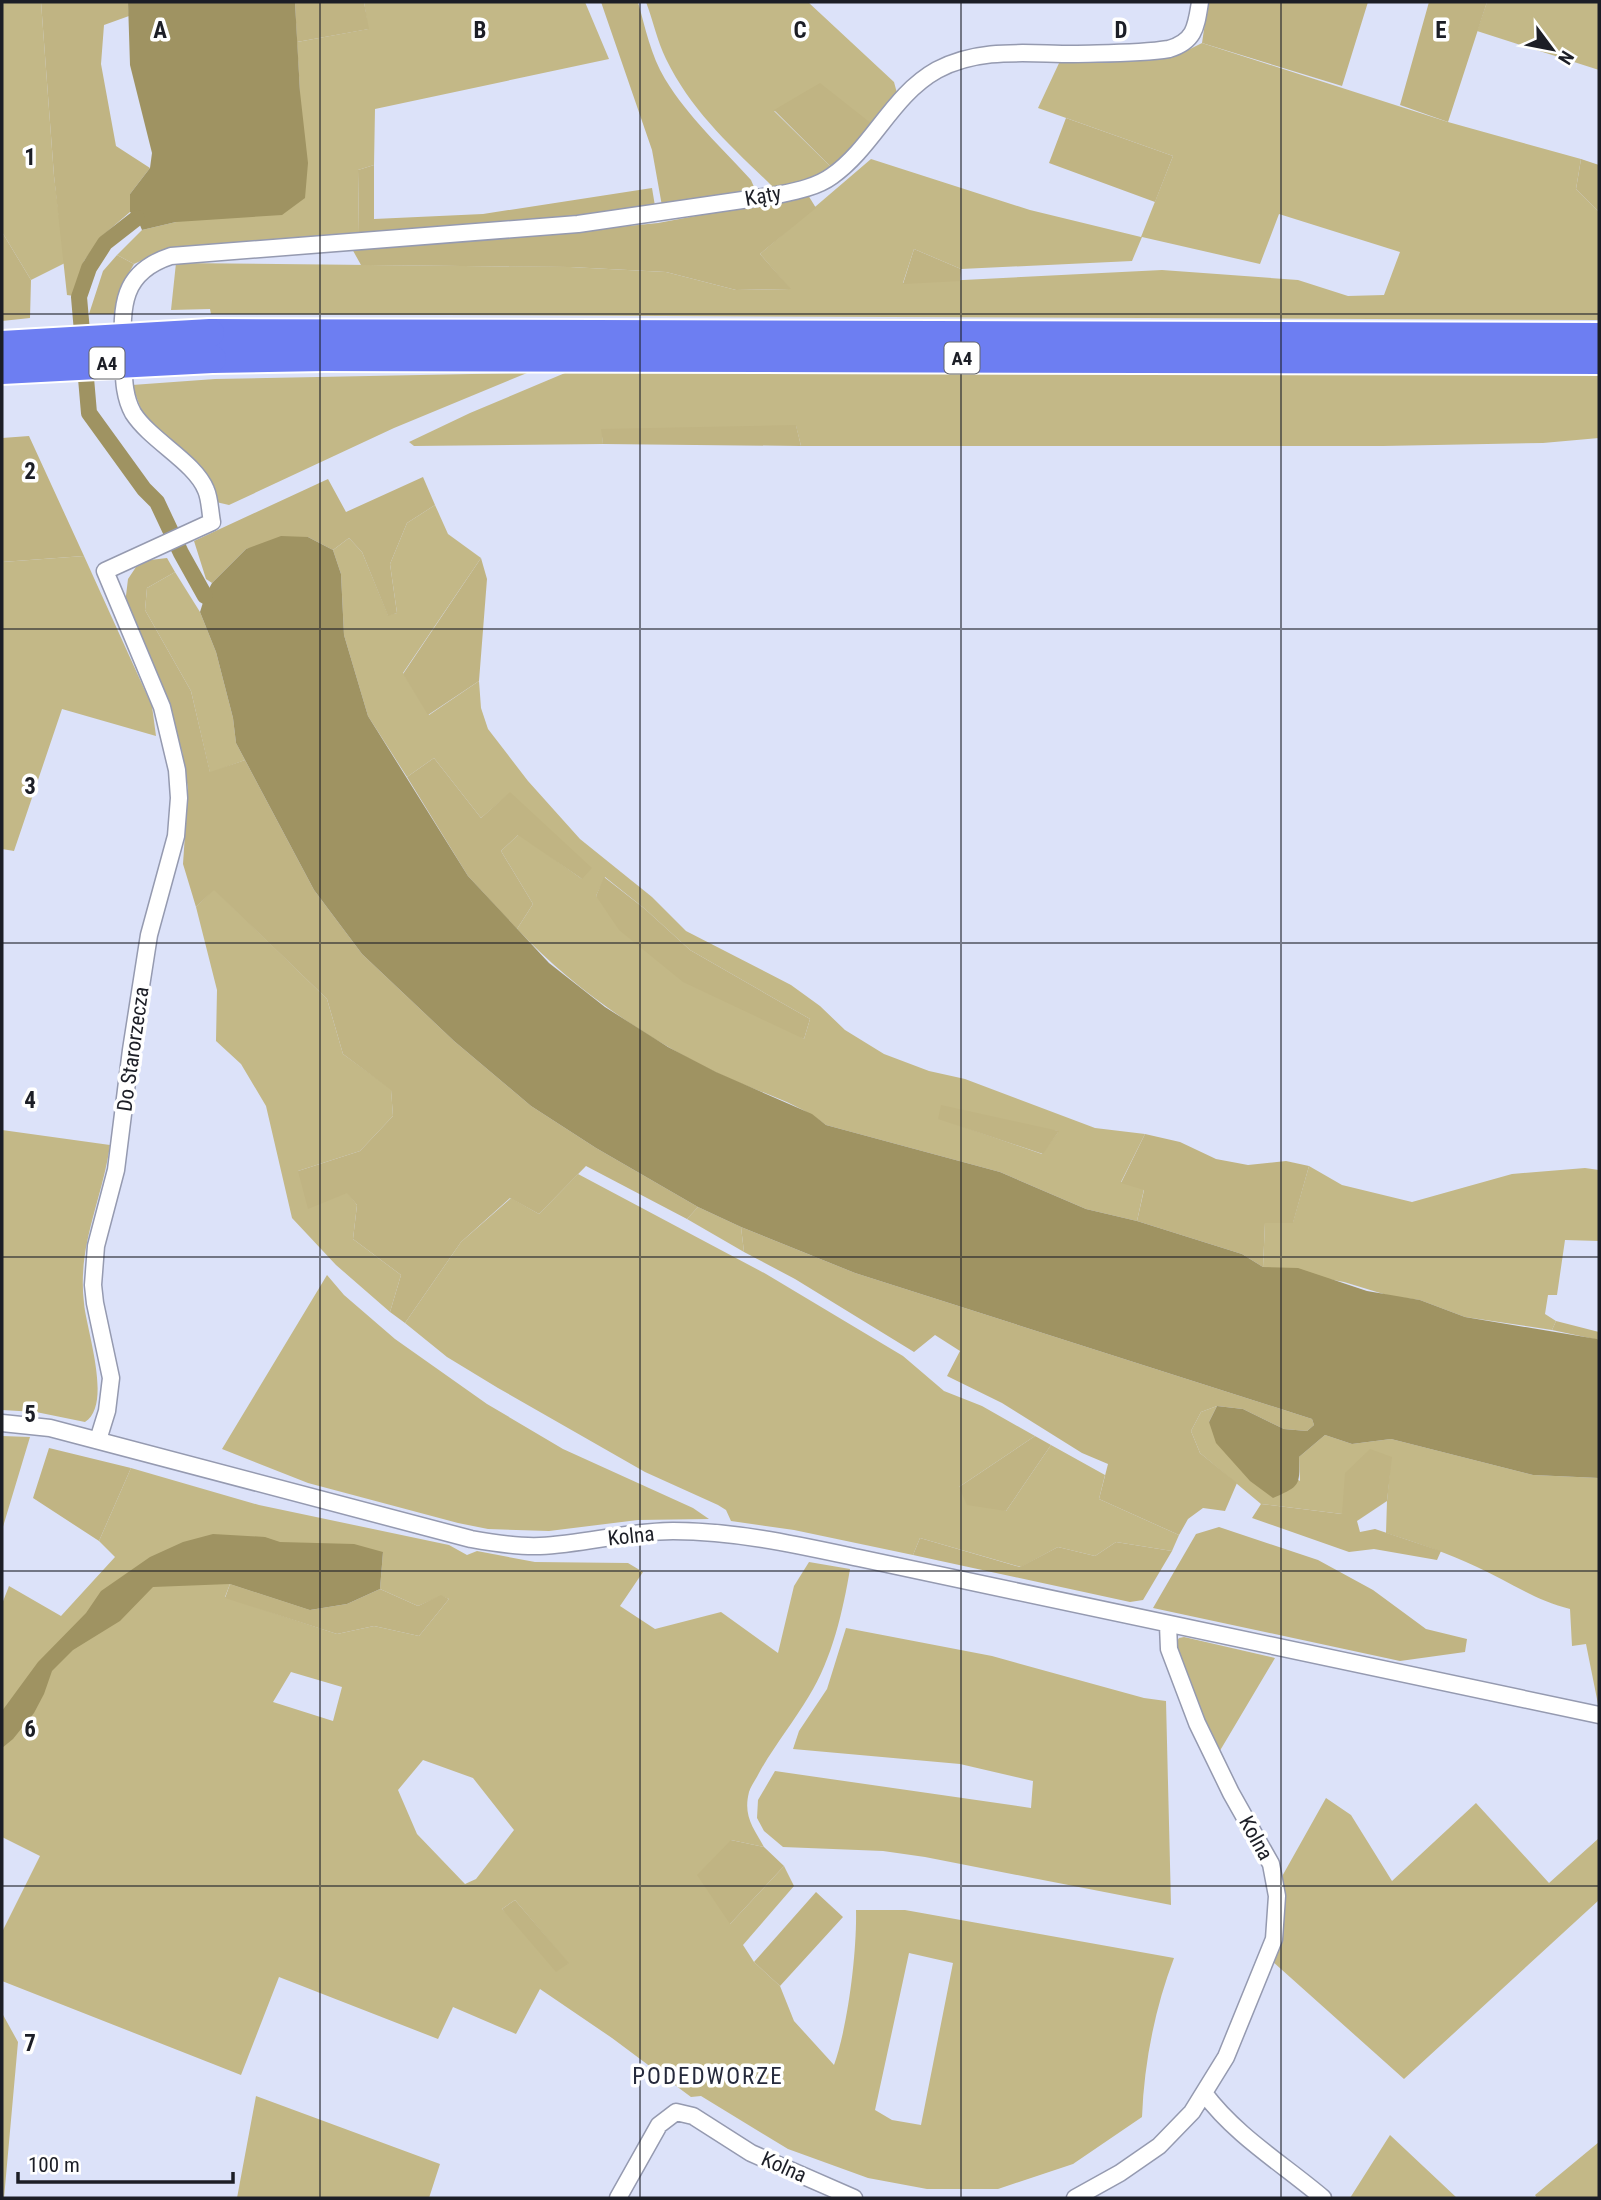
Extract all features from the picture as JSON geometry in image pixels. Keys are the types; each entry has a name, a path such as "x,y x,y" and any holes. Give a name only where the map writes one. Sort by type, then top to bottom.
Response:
{"highway":[{"name":"A4","path":"2,345 1599,337"},
{"name":"A4","path":"2,370 211,346 338,356 1599,360"}],"street":[{"name":"Kąty","path":"105,571 212,522 206,490 195,473 167,450 141,423 127,400 124,384 124,302 137,277 157,261 171,256 578,224 777,195 805,188 831,177 848,163 894,106 935,71 971,58 1014,51 1072,54 1169,50 1183,45 1195,30 1200,2"},
{"name":"Do Starorzecza","path":"98,1440 107,1411 111,1378 94,1294 96,1246 116,1170 149,935 176,836 179,808 177,769 162,707 105,571"},
{"path":"2,1423 50,1428 98,1440"},
{"name":"Kolna","path":"98,1440 449,1535 492,1543 538,1546 625,1534 673,1531 747,1536 1599,1715"},
{"name":"Kolna","path":"1075,2198 1104,2191 1159,2146 1192,2112 1226,2057 1274,1939 1277,1896 1271,1864 1231,1793 1197,1723 1169,1649 1168,1625"},
{"path":"1204,2093 1216,2109 1253,2143 1323,2198"},
{"name":"Kolna","path":"618,2198 659,2125 676,2112 693,2116 751,2153 854,2198"}],"shaded area":[{"path":"2,2 41,2 54,176 65,263 31,280 2,232"},
{"path":"41,2 128,2 129,16 104,25 101,64 116,146 150,168 130,194 130,212 102,236 84,261 74,296 67,295 54,176"},
{"path":"128,2 295,2 300,92 308,163 305,198 282,215 176,222 142,230 137,218 130,212 130,194 150,168 152,153 130,65"},
{"path":"295,2 364,2 369,29 297,42"},
{"path":"364,2 585,2 609,59 375,109 374,165 358,170 359,233 160,252 134,264 117,255 142,230 176,222 300,92 297,42 368,29"},
{"path":"601,2 638,2 652,51 665,79 695,119 751,180 754,187 748,193 662,206 652,150"},
{"path":"646,2 808,2 894,82 897,93 872,124 774,111 833,169 806,181 773,187 713,127 688,96 663,52"},
{"path":"1208,2 1368,2 1342,86 1202,43"},
{"path":"1429,2 1487,2 1448,122 1400,105"},
{"path":"1487,2 1599,2 1599,70 1477,31"},
{"path":"1202,43 1448,122 1581,159 1576,189 1599,212 1599,320 211,314 210,309 171,310 176,263 570,267 666,272 736,290 790,289 760,254 871,159 1030,210 1141,237 1173,156 1038,108 1060,61 1174,57","holes":["1279,214 1400,252 1384,295 1348,296 1298,280 1162,270 903,283 914,249 961,269 1132,261 1142,237 1260,264"]},
{"path":"820,83 872,124 833,169 774,110"},
{"path":"1066,118 1173,156 1155,202 1049,163"},
{"path":"1581,159 1599,165 1599,212 1576,189"},
{"path":"374,165 374,219 483,214 652,188 655,206 566,221 359,233 358,170"},
{"path":"808,195 816,208 760,254 791,289 736,290 666,272 570,267 361,265 351,247 548,234 658,223"},
{"path":"2,232 31,280 30,318 2,321"},
{"path":"914,249 961,269 960,281 903,284"},
{"path":"117,255 134,264 124,281 115,314 89,314 103,271"},
{"path":"527,373 394,428 229,505 216,502 206,477 187,454 156,428 142,412 132,385 215,379"},
{"path":"565,373 1599,374 1599,438 1543,443 1383,446 801,446 796,426 602,430 603,444 414,446 409,442"},
{"path":"796,425 801,446 603,444 601,429"},
{"path":"29,436 84,556 2,562 2,438"},
{"path":"423,477 435,505 407,523 390,564 397,613 388,616 362,552 349,538 333,550 308,537 246,549 212,583 206,579 194,541 328,479 346,512"},
{"path":"435,505 448,534 481,558 403,673 429,715 479,681 481,708 488,729 528,781 580,839 652,897 686,931 791,985 820,1006 845,1030 884,1054 929,1071 965,1079 1095,1128 1145,1134 1121,1182 1144,1189 1137,1221 1086,1209 1000,1172 826,1125 786,1102 715,1072 661,1043 585,991 539,951 517,929 533,904 501,851 519,834 582,879 510,793 481,818 434,758 407,777 368,716 344,635 341,574 333,550 349,538 362,552 388,615 397,613 390,564 407,523","holes":["605,877 690,950 810,1019 804,1039 596,896","938,1118 1058,1131 1058,1132 1042,1154"]},
{"path":"281,536 308,537 333,550 341,574 344,635 368,716 468,876 549,963 605,1007 668,1047 716,1072 812,1114 826,1125 1000,1172 1086,1209 1137,1221 1242,1254 1263,1267 1298,1268 1367,1291 1420,1300 1465,1317 1597,1339 1599,1478 1533,1475 1391,1439 1352,1444 1325,1435 1299,1457 1296,1484 1289,1491 1273,1498 1250,1481 1216,1443 1209,1422 1217,1406 1243,1409 1284,1429 1307,1431 1314,1425 1312,1419 855,1273 698,1207 596,1148 531,1106 454,1041 362,954 314,890 236,743 233,718 216,652 200,612 212,583 246,549"},
{"path":"84,556 152,706 156,736 62,709 14,851 2,849 2,562"},
{"path":"167,558 175,572 147,588 145,610 191,691 210,772 245,760 314,890 362,954 454,1041 531,1106 596,1148 698,1207 687,1219 586,1166 539,1214 510,1198 461,1242 405,1323 390,1312 401,1275 353,1239 357,1205 347,1193 308,1209 298,1171 360,1151 393,1116 391,1090 343,1054 327,999 214,890 196,907 183,864 188,789 182,751 167,704 125,604 128,579 136,567 150,560"},
{"path":"481,558 487,579 479,681 428,715 403,674"},
{"path":"175,572 200,612 216,652 233,718 236,743 245,760 210,773 191,691 145,610 147,588"},
{"path":"434,758 481,818 510,792 592,868 582,879 518,835 501,851 533,904 517,929 468,876 407,777"},
{"path":"604,877 645,909 690,950 810,1019 804,1039 683,982 619,930 596,896"},
{"path":"214,889 327,999 343,1054 391,1089 393,1116 360,1151 298,1171 348,1193 357,1205 353,1239 401,1275 390,1312 336,1265 292,1218 266,1106 241,1064 216,1041 217,990 196,907"},
{"path":"941,1105 1059,1131 1043,1154 938,1119"},
{"path":"2,1130 110,1145 84,1262 84,1303 98,1384 93,1413 85,1422 36,1412 2,1410"},
{"path":"1145,1134 1180,1142 1216,1159 1248,1165 1286,1161 1309,1166 1293,1223 1265,1223 1263,1267 1242,1254 1137,1221 1144,1190 1121,1183"},
{"path":"1309,1166 1342,1185 1412,1202 1512,1174 1585,1168 1599,1170 1599,1241 1565,1240 1557,1295 1548,1295 1545,1314 1556,1321 1552,1330 1465,1317 1420,1300 1390,1296 1344,1282 1263,1267 1265,1223 1293,1222"},
{"path":"578,1174 766,1274 903,1356 944,1391 982,1406 1035,1436 959,1487 1006,1511 1051,1445 1105,1475 1099,1499 1179,1535 1172,1551 1116,1542 1095,1556 1058,1547 1021,1567 920,1538 913,1555 794,1530 731,1521 726,1510 718,1505 645,1472 498,1388 447,1357 405,1323 461,1242 511,1198 539,1214"},
{"path":"698,1207 741,1227 744,1252 687,1219"},
{"path":"741,1227 855,1273 1312,1419 1314,1425 1307,1431 1284,1429 1243,1409 1217,1406 1201,1412 1191,1431 1200,1453 1237,1483 1225,1511 1203,1508 1188,1519 1179,1535 1099,1499 1108,1464 1082,1453 1002,1403 947,1376 960,1351 935,1335 914,1352 795,1279 744,1252"},
{"path":"327,1275 344,1295 395,1339 487,1404 563,1449 693,1508 709,1519 638,1520 549,1531 488,1529 308,1483 222,1449"},
{"path":"1556,1321 1599,1332 1599,1340 1552,1330"},
{"path":"1217,1406 1209,1422 1300,1481 1299,1457 1325,1435 1352,1444 1391,1439 1533,1475 1599,1478 1599,1709 1586,1644 1572,1646 1570,1609 1534,1596 1455,1557 1386,1533 1391,1457 1342,1514 1261,1504 1200,1453 1191,1431 1201,1412"},
{"path":"2,1436 30,1437 2,1530"},
{"path":"1035,1436 1051,1445 1006,1511 967,1505 959,1487"},
{"path":"49,1448 131,1468 99,1541 33,1498"},
{"path":"1370,1449 1392,1457 1387,1501 1357,1521 1360,1532 1375,1529 1441,1551 1437,1560 1374,1549 1349,1552 1252,1518 1261,1504 1342,1514 1345,1473"},
{"path":"131,1468 259,1505 449,1545 467,1555 477,1551 535,1562 628,1563 643,1572 620,1606 655,1629 721,1612 778,1653 794,1586 809,1562 850,1569 840,1618 817,1682 749,1792 748,1815 764,1847 731,1840 730,1924 784,1866 794,1886 743,1945 754,1962 780,1986 794,2021 834,2065 851,1989 856,1910 905,1910 1174,1958 1161,1996 1152,2036 1142,2117 1073,2164 998,2189 927,2189 868,2178 788,2149 701,2096 691,2097 540,1989 516,2034 453,2007 438,2039 279,1977 241,2075 2,1981 2,1932 40,1856 2,1837 2,1604 9,1586 61,1616 115,1557 99,1541","holes":["383,1552 380,1589 418,1606 441,1596 449,1599 419,1636 374,1626 337,1634 225,1597 230,1584 310,1610","291,1672 342,1687 333,1721 273,1702","423,1760 473,1778 514,1830 476,1879 465,1884 417,1834 398,1790","515,1900 568,1964 502,1909","909,1953 953,1963 921,2125 892,2120 875,2110"]},
{"path":"1219,1527 1318,1560 1373,1590 1426,1629 1467,1639 1465,1652 1400,1661 1153,1608 1196,1534"},
{"path":"213,1534 265,1537 280,1542 354,1544 383,1552 380,1589 347,1604 310,1610 230,1584 153,1587 120,1621 73,1650 52,1671 34,1713 2,1748 2,1711 38,1662 86,1613 101,1591 150,1557 183,1542"},
{"path":"920,1538 1020,1567 1058,1547 1095,1556 1116,1542 1172,1551 1143,1600 1130,1602 913,1555"},
{"path":"230,1584 310,1610 347,1604 380,1589 418,1606 441,1595 449,1599 419,1636 374,1626 337,1634 225,1598"},
{"path":"846,1628 992,1656 1144,1698 1166,1701 1171,1905 925,1857 883,1851 783,1847 764,1831 757,1818 758,1800 775,1771 1031,1808 1033,1781 960,1764 793,1749 799,1731 827,1689"},
{"path":"1179,1638 1275,1658 1218,1754 1195,1705 1175,1644"},
{"path":"1326,1798 1351,1815 1392,1881 1476,1803 1549,1883 1599,1838 1599,1900 1404,2079 1272,1961 1285,1915 1280,1880"},
{"path":"731,1840 764,1847 784,1866 730,1924 697,1875"},
{"path":"816,1892 843,1917 780,1986 754,1962"},
{"path":"515,1900 569,1963 556,1972 502,1909"},
{"path":"2,2013 18,2042 4,2198 2,2198"},
{"path":"256,2096 440,2164 429,2198 237,2198"},
{"path":"1390,2135 1457,2198 1350,2198"},
{"path":"1599,2142 1599,2198 1537,2198 1535,2195"}],"waterway":[{"path":"137,218 105,243 89,268 79,297 89,413 144,489 157,502 205,596"}],"district":[{"name":"PODEDWORZE","path":"708,2076"}]}
